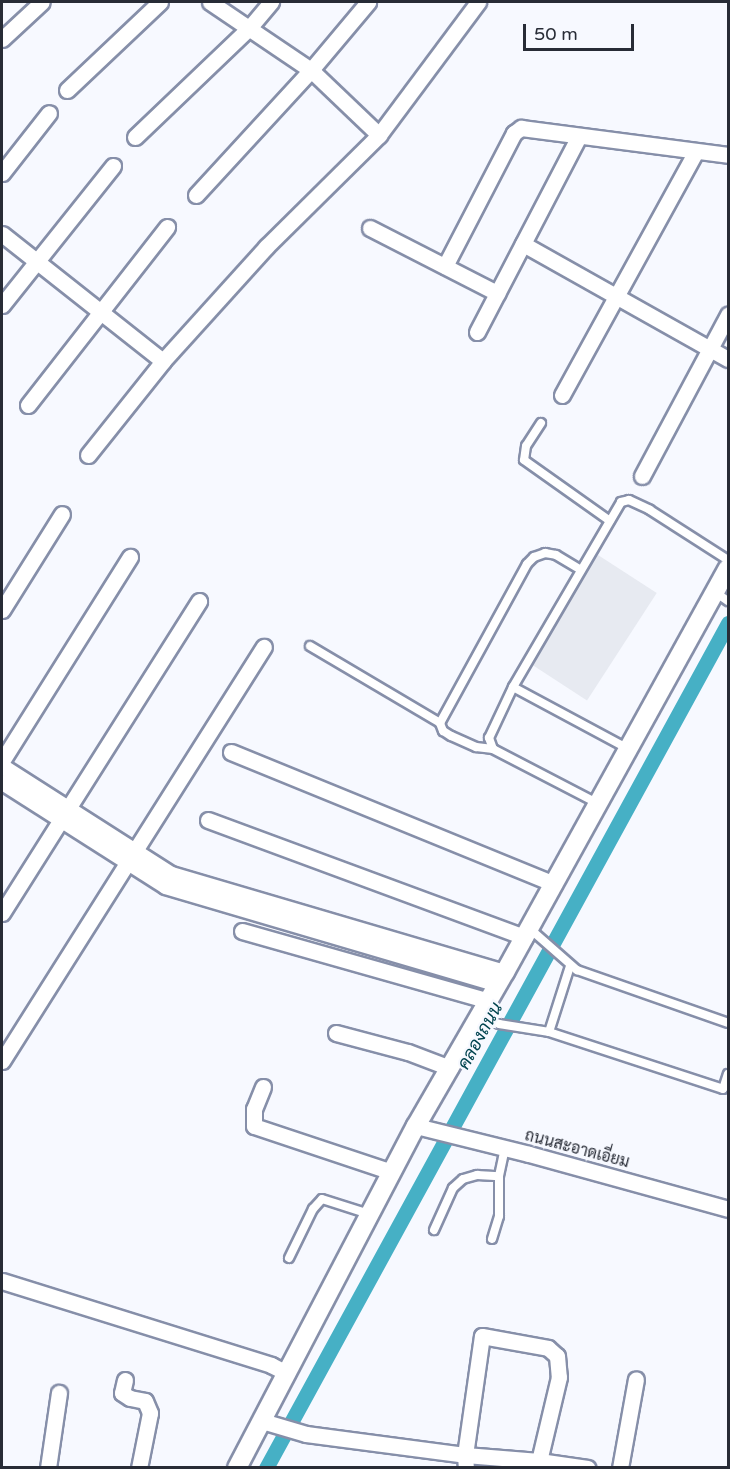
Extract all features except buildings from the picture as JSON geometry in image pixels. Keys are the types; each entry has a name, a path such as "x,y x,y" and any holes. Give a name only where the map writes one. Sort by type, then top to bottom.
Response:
{"street":[{"path":"2,39 42,2"},
{"path":"67,90 160,2"},
{"path":"210,2 311,70 379,135"},
{"path":"135,137 250,27 271,2"},
{"path":"196,195 311,70 368,2"},
{"path":"88,454 163,361 266,247 379,135 478,2"},
{"path":"2,173 49,113"},
{"path":"445,266 514,134 521,128 530,127 579,136 729,155"},
{"path":"477,332 579,136"},
{"path":"562,395 696,151"},
{"path":"2,305 113,166"},
{"path":"28,405 167,227"},
{"path":"370,228 497,293"},
{"path":"2,234 37,259 163,361"},
{"path":"523,244 729,359"},
{"path":"642,476 729,315"},
{"path":"2,610 62,514"},
{"path":"2,761 130,557"},
{"path":"237,1467 268,1423 287,1373 392,1172 425,1129 450,1068 502,978 532,935 554,884 629,749 723,597 729,568"},
{"path":"2,913 199,601"},
{"path":"2,1061 264,647"},
{"path":"231,752 554,884"},
{"path":"2,766 64,814 131,857 207,892 502,978"},
{"path":"2,782 64,814"},
{"path":"208,820 532,935"},
{"path":"242,931 489,1001"},
{"path":"336,1033 408,1052 450,1068"},
{"path":"262,1087 254,1109 254,1126 392,1172"},
{"name":"ถนนสะอาดเอี่ยม","path":"425,1129 506,1148 729,1209"},
{"path":"2,1281 271,1365 287,1373"},
{"path":"465,1461 482,1335 549,1348 557,1356 559,1377 539,1464"},
{"path":"620,1467 636,1379"},
{"path":"125,1380 122,1393 145,1401 150,1413 139,1467"},
{"path":"48,1467 59,1393"},
{"path":"268,1423 306,1434 465,1461 588,1467"}],"lane":[{"path":"541,423 526,446 524,460 610,521"},
{"path":"493,749 489,738 513,687 621,502 629,500 650,510 729,560"},
{"path":"440,723 526,564 534,556 556,555 581,570"},
{"path":"310,646 440,723 443,730 451,736 476,747 493,749 598,804"},
{"path":"513,687 629,749"},
{"path":"532,935 570,966 729,1023"},
{"path":"549,1032 570,966"},
{"path":"479,1017 499,1024 549,1032 723,1089 729,1074"},
{"path":"492,1239 499,1216 499,1176 506,1148"},
{"path":"434,1230 453,1188 463,1179 477,1175 499,1176"},
{"path":"289,1258 313,1209 322,1199 370,1214"}],"shaded area":[{"path":"598,555 657,593 587,700 528,662"}],"waterway":[{"name":"คลองถนน","path":"266,1468 728,623"}]}
